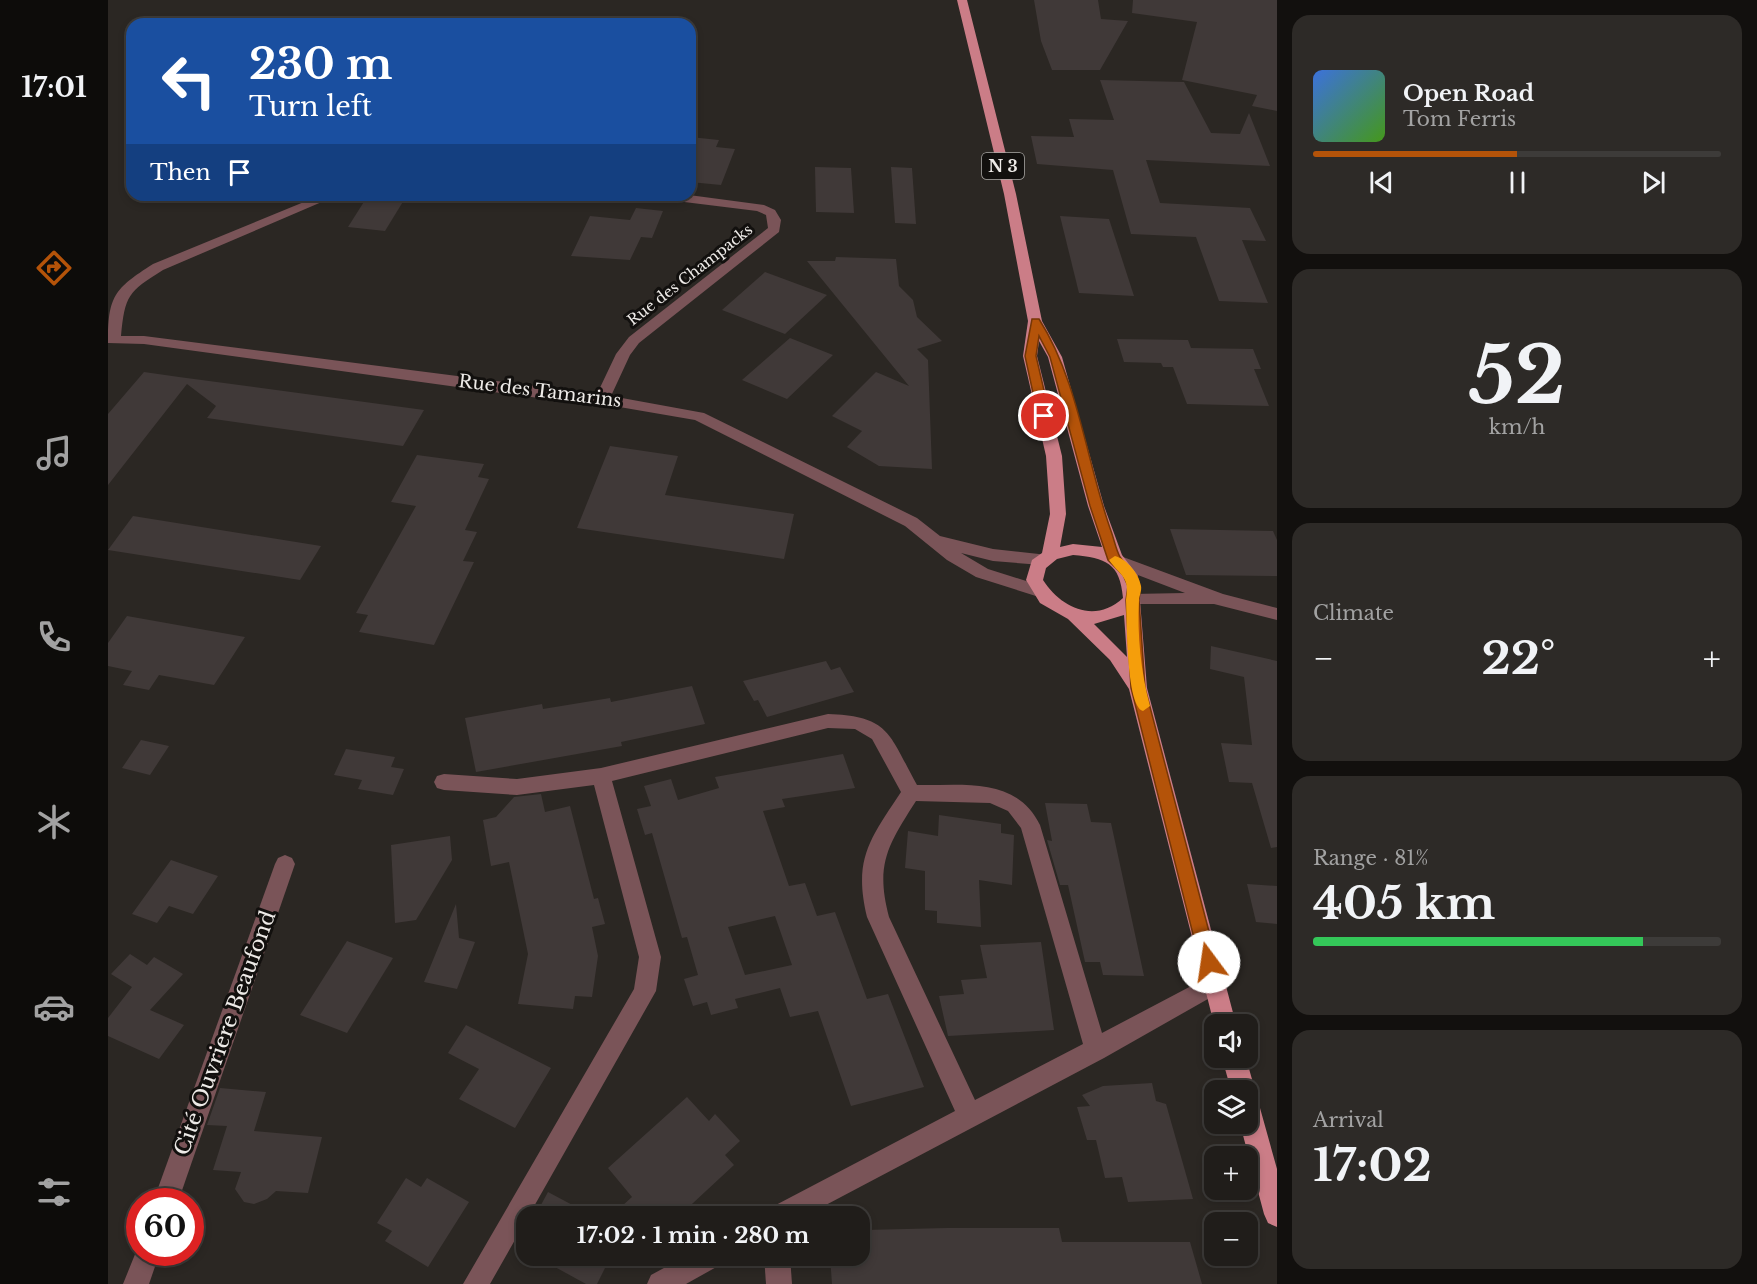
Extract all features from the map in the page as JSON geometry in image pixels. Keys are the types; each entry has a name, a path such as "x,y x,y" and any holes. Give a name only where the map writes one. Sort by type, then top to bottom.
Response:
{"main road":[{"name":"N 3","path":"957,0 963,6 1010,194 1035,321 1055,357 1096,506 1115,560"},
{"name":"N 3","path":"1035,321 1030,356 1054,456 1058,514 1046,556"},
{"path":"1132,600 1124,610 1110,616 1092,618 1074,615 1059,609 1039,591 1035,580 1036,568 1046,556 1065,549 1099,552 1115,560 1128,572 1134,586 1132,600 1138,688 1222,1014"},
{"path":"1074,615 1116,655 1138,688"},
{"path":"1255,1134 1277,1214"}],"street":[{"name":"Rue des Champacks","path":"602,399 623,354 634,340 762,241 774,229 775,220 771,213 760,208 696,200"},
{"path":"110,343 117,302 134,282 158,267 318,201"},
{"name":"Rue des Tamarins","path":"110,343 144,340 582,399 602,399 699,416 911,522 938,541 953,556 982,573 1039,591"},
{"name":"Rue des Tamarins","path":"938,541 993,555 1046,556"},
{"path":"1115,560 1219,599 1277,614"},
{"path":"1132,600 1219,599"},
{"path":"444,782 517,787 601,776 828,721 858,722 879,734 911,792"},
{"path":"476,1284 645,990 650,957 601,776"},
{"path":"911,792 992,795 1015,805 1030,825 1096,1050"},
{"path":"911,792 879,844 869,868 870,893 878,917 969,1114"},
{"name":"Cité Ouvriere Beaufond","path":"170,1188 285,864"},
{"path":"799,1206 969,1114 1096,1050 1214,984"},
{"path":"136,1284 142,1266"},
{"path":"660,1284 693,1266"},
{"path":"778,1266 779,1284"}],"building":[{"path":"1034,0 1098,0 1101,19 1128,21 1100,70 1052,70 1041,41"},
{"path":"1133,0 1277,0 1277,111 1252,106 1257,95 1182,80 1197,22 1132,13"},
{"path":"1100,80 1184,82 1211,133 1240,134 1249,113 1270,166 1146,160 1160,203 1250,208 1266,241 1242,240 1268,303 1219,301 1196,237 1131,234 1113,170 1037,164 1031,136 1074,137 1069,119 1114,120"},
{"path":"696,138 719,140 716,147 735,149 721,185 696,183"},
{"path":"815,167 851,168 854,213 816,212"},
{"path":"891,167 912,168 916,224 895,223"},
{"path":"364,201 403,201 385,231 348,227"},
{"path":"636,208 663,211 652,238 641,237 630,260 571,256 590,216 630,220"},
{"path":"1060,216 1109,219 1134,296 1079,293"},
{"path":"836,257 896,259 899,286 913,300 917,317 942,341 917,349 928,360 932,469 879,466 847,447 862,431 832,416 876,372 909,386 807,261 835,261"},
{"path":"765,272 827,295 785,334 722,310"},
{"path":"790,338 833,355 787,399 742,380"},
{"path":"1117,339 1188,340 1191,348 1253,349 1261,369 1254,369 1269,406 1187,404 1173,367 1163,367 1161,363 1124,362"},
{"path":"144,372 424,410 403,446 207,418 216,406 187,384 108,485 108,414"},
{"path":"610,446 678,456 665,495 794,514 784,559 577,528"},
{"path":"417,455 484,464 478,477 489,479 465,530 477,532 463,561 474,562 434,645 359,632 368,615 356,613 416,506 391,502"},
{"path":"133,516 321,546 300,580 108,550"},
{"path":"1170,529 1273,531 1277,540 1277,576 1186,575"},
{"path":"127,616 245,637 214,685 159,675 149,690 123,685 132,671 108,666 108,643"},
{"path":"1211,646 1277,661 1277,847 1271,848 1252,783 1229,782 1221,743 1252,745 1244,677 1210,669"},
{"path":"826,661 831,670 840,667 854,692 767,717 758,700 754,701 743,681"},
{"path":"692,686 705,724 621,742 622,746 476,772 465,718 542,704 543,709 610,698 611,702"},
{"path":"141,740 169,746 150,775 122,768"},
{"path":"346,749 395,757 391,767 404,769 393,795 358,789 362,780 334,775"},
{"path":"843,754 855,788 782,799 785,807 763,811 789,886 805,883 817,916 835,912 867,999 888,994 924,1087 851,1106 818,1011 790,1017 780,988 735,999 738,1008 711,1015 707,1002 693,1006 684,979 698,975 687,937 682,938 652,833 645,835 637,809 651,806 644,786 671,779 678,800 719,788 715,777","holes":["775,916 792,965 745,975 728,927"]},
{"path":"541,794 545,812 570,806 594,899 598,898 605,924 592,927 598,956 592,997 575,996 573,1009 518,1004 528,954 509,862 491,866 483,820 496,817 514,797"},
{"path":"1045,803 1087,804 1091,822 1111,823 1144,976 1103,975 1100,962 1085,962 1068,885 1060,885 1047,840 1052,841"},
{"path":"939,815 1001,824 1001,833 1014,835 1012,885 979,880 981,927 937,923 937,911 925,910 925,871 905,868 908,831 938,836"},
{"path":"450,836 452,860 416,920 395,923 391,845"},
{"path":"171,860 218,876 193,914 169,906 157,923 132,914"},
{"path":"1247,884 1277,886 1277,924 1256,922"},
{"path":"456,904 459,938 475,942 457,989 424,982"},
{"path":"347,941 393,958 347,1033 300,1015"},
{"path":"1041,942 1054,1030 948,1036 939,996 964,994 961,980 987,978 980,945"},
{"path":"130,954 147,965 154,957 183,974 150,1010 184,1025 159,1059 108,1036 108,1018 132,987 111,974"},
{"path":"466,1025 551,1068 515,1128 459,1099 479,1069 448,1053"},
{"path":"1152,1083 1156,1101 1166,1104 1193,1199 1128,1202 1122,1177 1105,1178 1096,1140 1087,1140 1077,1107 1090,1106 1082,1095 1103,1086"},
{"path":"220,1088 266,1092 254,1131 322,1137 308,1193 276,1191 267,1199 254,1204 244,1202 235,1189 241,1172 213,1170 227,1126 207,1125"},
{"path":"687,1097 709,1121 715,1114 740,1141 725,1155 734,1165 690,1206 622,1206 632,1197 608,1168"},
{"path":"406,1178 421,1187 427,1178 469,1202 428,1267 385,1241 392,1231 377,1223"},
{"path":"548,1192 574,1206 540,1206"},
{"path":"1059,1228 1062,1242 1190,1242 1202,1284 832,1284 831,1266 870,1266 870,1230"},
{"path":"553,1266 606,1266 597,1284 586,1284"}],"slow traffic":[{"path":"1115,560 1128,572 1134,586 1132,600 1135,653 1138,688 1143,706"}],"route":[{"path":"1044,416 1030,356 1035,321 1055,357 1096,506 1115,560 1128,572 1134,586 1132,600 1138,688 1209,962"}]}
